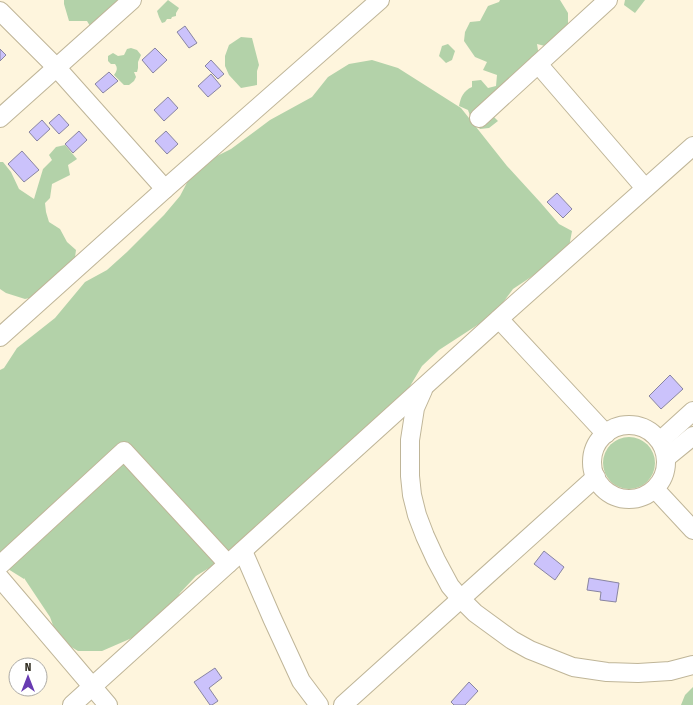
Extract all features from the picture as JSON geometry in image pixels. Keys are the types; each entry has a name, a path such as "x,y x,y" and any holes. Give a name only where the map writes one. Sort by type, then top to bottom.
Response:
{"street":[{"path":"0,118 132,0"},
{"path":"0,337 165,189 380,0"},
{"path":"479,118 608,0"},
{"path":"0,10 56,67 165,189"},
{"path":"538,64 646,188"},
{"path":"72,705 499,319 693,146"},
{"path":"499,319 606,434"},
{"path":"424,387 415,408 410,440 410,476 412,495 417,515 436,560 450,586 461,599 475,613 512,640 530,650 573,667 607,672 638,673 670,671 693,665"},
{"path":"660,441 693,411"},
{"path":"628,426 640,427 651,432 660,441 666,458 666,470 662,480 655,489 646,496 634,499 622,499 611,494 602,487 596,477 593,466 593,454 598,443 606,434 616,428 628,426"},
{"path":"666,458 693,436"},
{"path":"0,565 124,451 228,564"},
{"path":"343,705 596,477"},
{"path":"655,489 693,530"},
{"path":"243,551 301,681 319,705"},
{"path":"0,578 108,705"}],"green space":[{"path":"64,0 128,0 93,31 87,21 69,21"},
{"path":"168,0 179,8 176,16 172,17 171,19 167,19 162,23 157,11"},
{"path":"500,0 560,0 568,13 568,30 549,47 537,44 539,56 489,112 498,121 489,128 480,129 472,121 468,110 459,106 464,92 472,87 472,81 481,80 488,88 496,86 497,75 483,70 487,62 475,57 464,41 465,32 470,22 480,21 488,6 499,2"},
{"path":"625,0 645,0 635,13 624,5"},
{"path":"241,37 252,38 259,65 257,71 257,85 241,88 229,75 225,66 225,56 229,45"},
{"path":"448,44 455,51 452,60 446,63 439,56 442,46"},
{"path":"131,48 137,50 141,55 138,62 137,72 134,72 136,77 134,81 129,85 124,85 114,75 117,67 115,64 111,64 108,61 108,56 113,53 118,56 124,55 127,49"},
{"path":"372,60 398,68 461,108 507,166 559,224 572,231 569,247 552,263 513,289 499,308 479,324 439,350 422,366 397,408 256,539 196,576 180,593 166,617 148,631 102,651 78,651 58,639 50,617 24,578 0,564 0,370 4,368 17,348 55,318 85,282 107,270 164,215 180,196 191,175 209,160 231,149 270,120 312,97 328,77 349,64"},
{"path":"65,145 77,159 68,165 70,175 52,184 50,198 45,203 49,222 60,229 67,242 76,250 74,265 43,295 25,299 6,293 0,289 0,162 3,162 11,172 19,189 34,199 43,169 52,160 49,155 56,147"},
{"path":"624,437 634,437 648,444 655,458 655,468 648,482 634,489 624,489 614,485 607,478 603,468 603,458 607,448 614,441"},
{"path":"693,687 693,705 681,705 685,695"}],"building":[{"path":"185,26 197,43 189,48 177,32"},
{"path":"155,48 167,60 153,73 142,60"},
{"path":"0,49 6,55 0,61"},
{"path":"211,60 224,74 218,79 205,66"},
{"path":"109,72 118,81 103,93 95,84"},
{"path":"211,74 221,86 208,97 198,86"},
{"path":"168,97 178,108 164,121 154,110"},
{"path":"59,114 69,125 59,134 49,123"},
{"path":"42,120 50,129 37,141 29,132"},
{"path":"79,131 87,140 73,153 65,144"},
{"path":"166,131 178,144 167,154 155,141"},
{"path":"22,151 39,170 24,182 8,164"},
{"path":"557,193 572,209 563,218 547,202"},
{"path":"670,375 683,389 661,409 649,396"},
{"path":"544,551 564,567 555,580 534,564"},
{"path":"589,578 619,583 616,602 600,600 601,592 587,590"},
{"path":"215,668 222,678 209,688 218,701 210,705 194,682"},
{"path":"469,682 478,691 465,705 454,705 451,702"}]}
